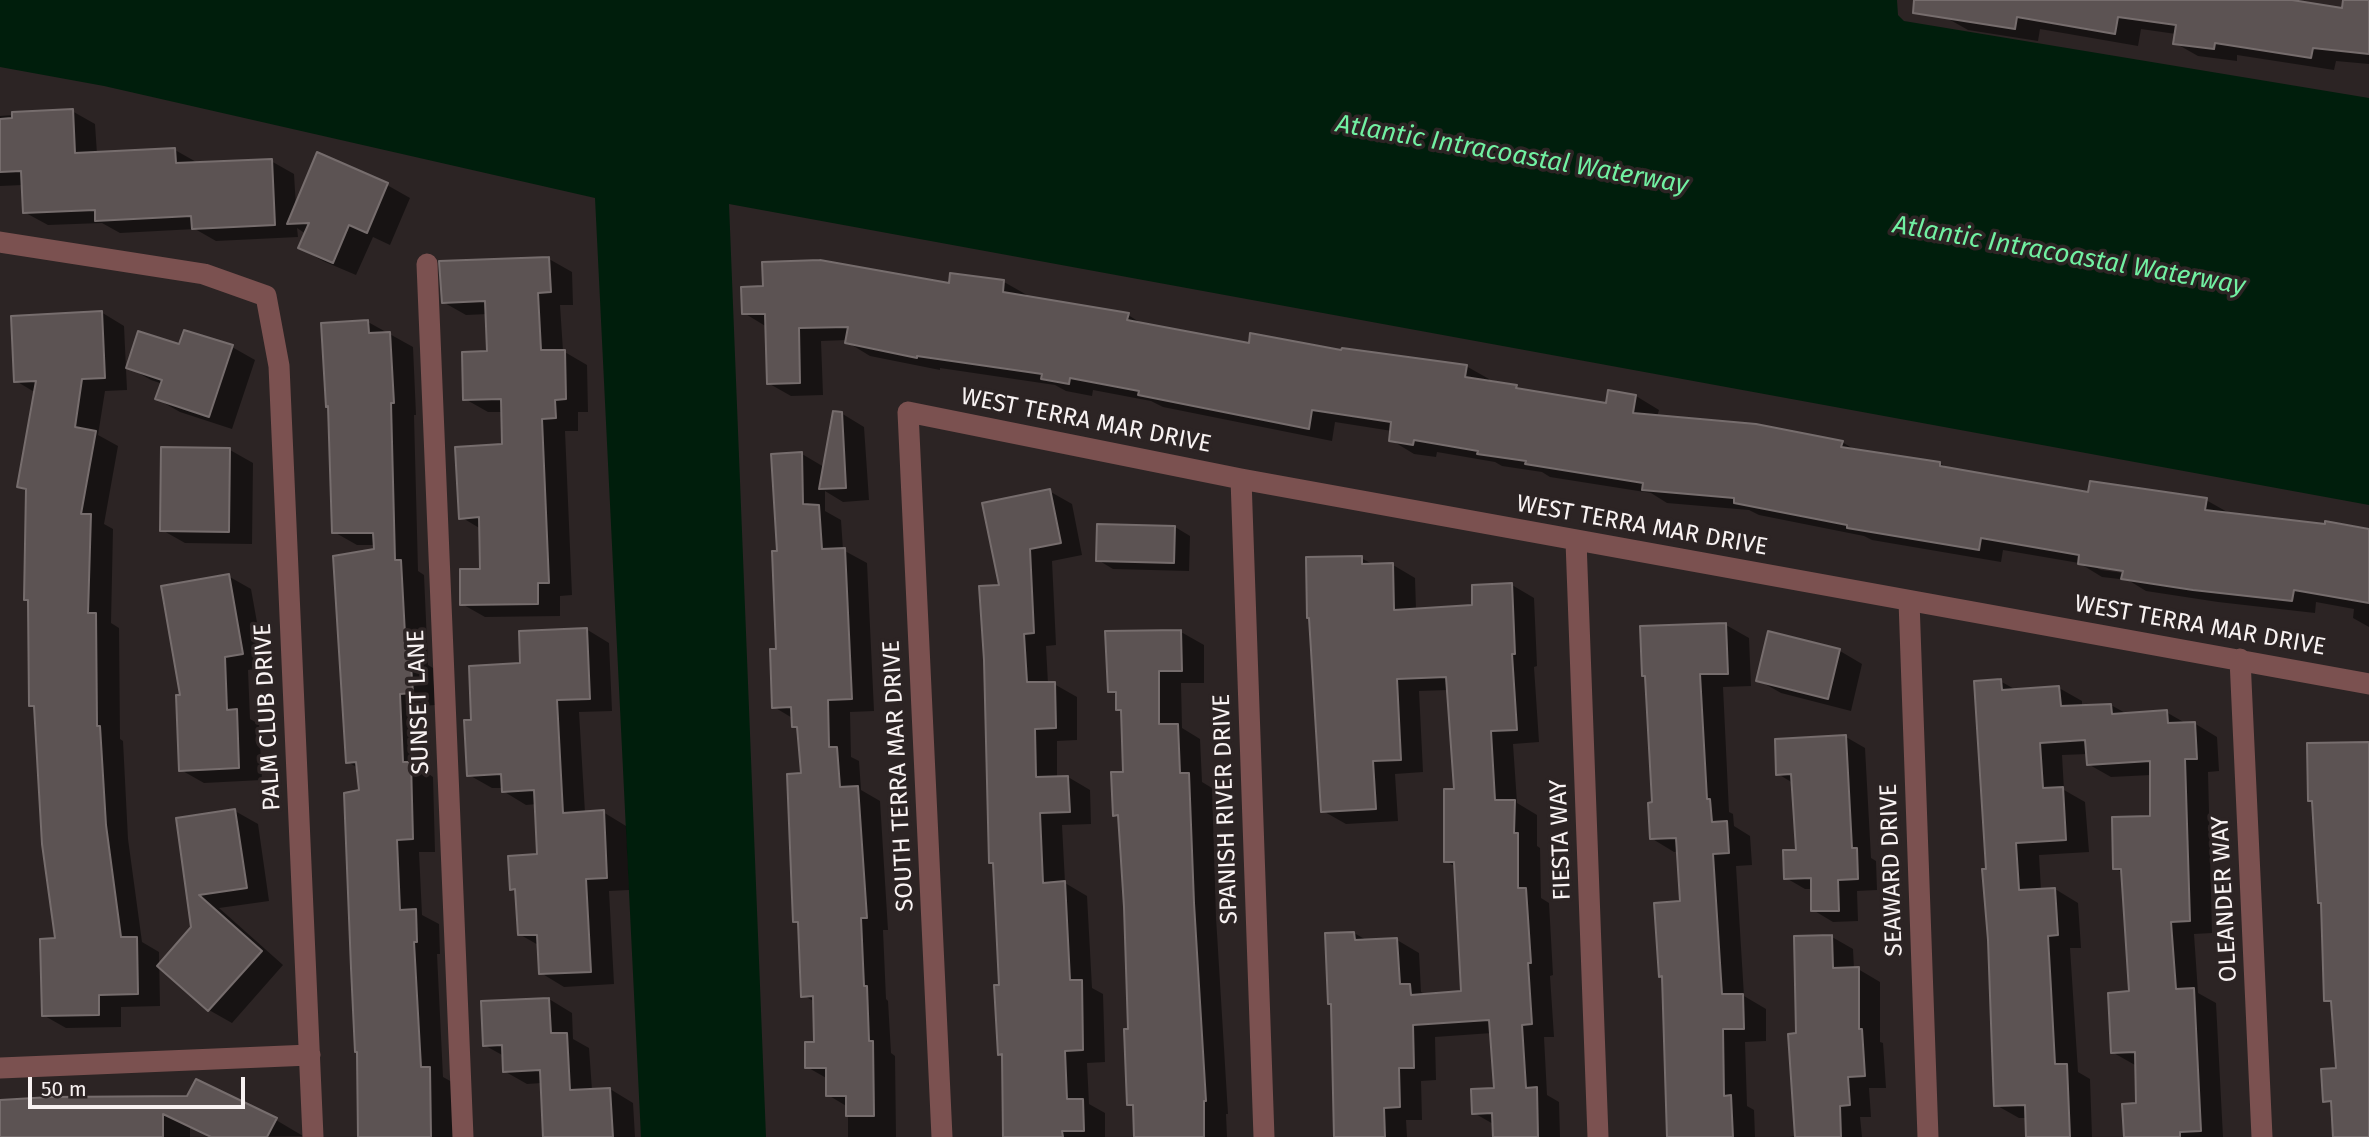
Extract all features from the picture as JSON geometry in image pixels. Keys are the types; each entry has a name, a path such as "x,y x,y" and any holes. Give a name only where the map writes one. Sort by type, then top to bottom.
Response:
{"street":[{"name":"PALM CLUB DRIVE","path":"0,242 204,274 266,296 279,366 313,1137"},
{"name":"SUNSET LANE","path":"427,264 463,1137"},
{"name":"WEST TERRA MAR DRIVE","path":"908,412 1241,480 2369,684"},
{"name":"SOUTH TERRA MAR DRIVE","path":"908,412 942,1137"},
{"name":"SPANISH RIVER DRIVE","path":"1241,480 1264,1137"},
{"name":"FIESTA WAY","path":"1576,541 1598,1137"},
{"name":"SEAWARD DRIVE","path":"1909,601 1928,1137"},
{"name":"OLEANDER WAY","path":"2241,659 2262,1137"},
{"path":"0,1068 310,1055"}],"water":[{"name":"Atlantic Intracoastal Waterway","path":"0,0 1897,0 1898,15 1904,21 2369,98 2369,505 729,204 766,1137 641,1137 595,198 104,86 0,67"}],"building":[{"path":"1914,0 2292,0 2342,8 2343,0 2369,0 2369,54 2313,48 2311,58 2215,43 2214,49 2173,44 2176,25 2118,17 2115,34 2017,17 2015,29 1913,13"},
{"path":"73,109 75,153 175,148 176,163 272,159 275,225 192,229 191,216 95,221 95,210 23,213 21,171 0,172 0,119 12,118 12,112"},
{"path":"317,152 388,183 367,233 349,225 333,263 298,248 309,223 287,224"},
{"path":"549,257 551,292 538,293 541,350 565,350 566,399 555,400 556,418 542,419 549,583 538,583 538,604 460,605 460,569 480,569 479,517 459,519 455,447 502,444 501,399 463,400 462,352 487,351 485,301 442,303 439,261"},
{"path":"820,260 949,283 950,273 1004,280 1003,292 1129,313 1127,320 1249,343 1250,333 1341,350 1342,348 1467,365 1465,377 1517,385 1516,388 1606,403 1608,390 1636,395 1633,413 1756,424 1843,441 1841,447 1940,462 1940,466 2088,492 2090,481 2207,498 2205,510 2325,524 2325,521 2369,529 2369,603 2294,590 2292,601 2121,579 2123,571 2078,564 2079,555 1981,538 1979,550 1847,528 1847,525 1734,503 1734,498 1642,490 1643,483 1525,464 1526,461 1477,454 1478,451 1414,440 1413,445 1389,441 1391,422 1312,410 1309,429 1138,395 1139,391 1070,378 1069,384 1041,379 1042,374 917,358 845,343 848,327 799,328 800,383 767,384 765,314 742,314 741,287 763,286 762,262"},
{"path":"102,311 105,378 82,379 75,427 96,431 81,514 91,514 88,613 96,613 97,726 100,726 106,825 121,937 137,937 138,994 99,995 99,1015 42,1016 40,939 55,938 42,844 34,706 29,706 28,600 24,600 26,489 17,487 36,381 14,382 11,316"},
{"path":"368,320 369,333 390,332 394,403 391,403 395,560 401,560 406,653 410,652 413,693 400,694 403,762 411,762 413,839 397,840 400,910 416,909 417,942 414,942 421,1067 430,1067 431,1137 358,1137 357,1052 344,793 359,790 356,762 346,763 333,556 374,549 373,533 332,533 328,406 326,407 321,323"},
{"path":"184,330 233,345 209,417 155,399 162,380 126,368 138,331 179,344"},
{"path":"833,411 842,412 846,488 819,489"},
{"path":"161,447 230,448 229,532 160,531"},
{"path":"802,452 803,504 819,505 822,549 845,548 852,699 828,700 829,747 837,747 840,787 858,786 867,918 861,918 864,986 867,986 869,1041 873,1041 874,1116 846,1116 846,1096 826,1096 826,1068 805,1068 805,1042 814,1042 813,996 801,997 798,922 793,922 787,774 801,773 797,727 792,727 791,707 772,708 770,649 776,649 772,551 777,551 771,454"},
{"path":"1050,489 1061,543 1030,549 1034,633 1024,634 1027,682 1055,682 1056,728 1035,729 1036,777 1068,776 1070,812 1040,813 1043,883 1065,881 1070,980 1082,980 1083,1050 1065,1051 1067,1099 1083,1099 1084,1131 1062,1131 1063,1137 1003,1137 1002,1054 998,1055 994,985 999,985 993,863 989,863 984,660 979,586 999,585 982,503"},
{"path":"1097,524 1175,526 1174,563 1096,561"},
{"path":"1362,556 1362,564 1393,563 1394,610 1472,605 1472,585 1512,583 1515,654 1512,654 1517,730 1491,731 1495,800 1515,800 1514,833 1518,833 1518,888 1526,888 1532,1024 1522,1025 1526,1088 1537,1087 1538,1137 1493,1137 1492,1113 1472,1114 1471,1089 1494,1088 1489,1020 1413,1025 1414,1068 1399,1068 1400,1107 1384,1108 1385,1137 1334,1137 1331,1004 1328,1004 1325,933 1354,932 1355,940 1397,938 1400,984 1410,984 1411,995 1461,991 1454,862 1444,862 1444,789 1454,789 1446,677 1397,679 1401,760 1373,761 1376,809 1321,812 1307,618 1306,557"},
{"path":"229,574 243,654 225,657 227,710 237,709 239,768 179,771 176,695 180,695 161,586"},
{"path":"1726,623 1728,674 1700,674 1707,799 1710,799 1712,822 1727,821 1729,853 1713,854 1722,994 1743,994 1744,1029 1723,1029 1724,1096 1731,1095 1733,1137 1667,1137 1662,976 1659,977 1654,903 1680,901 1676,838 1650,839 1648,803 1652,802 1640,626"},
{"path":"587,628 590,699 557,700 563,813 604,810 607,878 586,879 591,972 539,974 537,935 518,935 515,889 510,890 508,856 537,854 534,790 502,792 501,774 467,776 464,720 471,720 469,666 520,663 519,631"},
{"path":"1181,630 1182,671 1159,671 1159,724 1178,724 1180,773 1189,773 1206,1101 1204,1137 1134,1137 1133,1105 1127,1105 1124,1029 1128,1029 1124,907 1118,815 1113,816 1111,772 1123,772 1121,710 1116,710 1116,692 1108,692 1105,631"},
{"path":"1768,631 1840,649 1828,699 1756,681"},
{"path":"2001,679 2002,690 2059,686 2061,706 2111,704 2112,714 2167,710 2168,723 2195,722 2197,759 2185,759 2190,921 2171,922 2176,989 2194,988 2201,1131 2180,1132 2180,1137 2124,1137 2122,1104 2136,1103 2135,1052 2111,1053 2108,993 2129,991 2121,869 2113,869 2112,817 2150,816 2150,761 2087,765 2085,740 2040,743 2043,788 2063,787 2066,840 2016,843 2019,890 2055,888 2058,935 2048,936 2055,1064 2067,1064 2070,1137 2026,1137 2025,1105 1994,1106 1988,940 1982,869 1986,869 1974,681"},
{"path":"1846,735 1852,848 1857,848 1858,879 1838,880 1839,911 1811,911 1811,878 1784,879 1783,850 1796,850 1791,774 1776,775 1775,739"},
{"path":"2369,742 2369,1137 2333,1137 2331,1101 2323,1102 2321,1069 2336,1068 2331,1001 2324,1001 2321,903 2318,903 2312,801 2308,801 2307,743"},
{"path":"235,809 247,888 199,895 262,951 208,1011 157,966 191,927 176,818"},
{"path":"1832,935 1833,968 1859,967 1859,1029 1862,1029 1865,1076 1848,1077 1850,1105 1840,1106 1841,1137 1795,1137 1788,1034 1796,1033 1794,936"},
{"path":"549,998 551,1033 567,1033 570,1090 610,1088 613,1137 543,1137 540,1070 503,1072 502,1045 483,1046 481,1001"},
{"path":"196,1079 277,1118 267,1137 211,1137 163,1114 163,1137 0,1137 0,1100 187,1096"}]}
